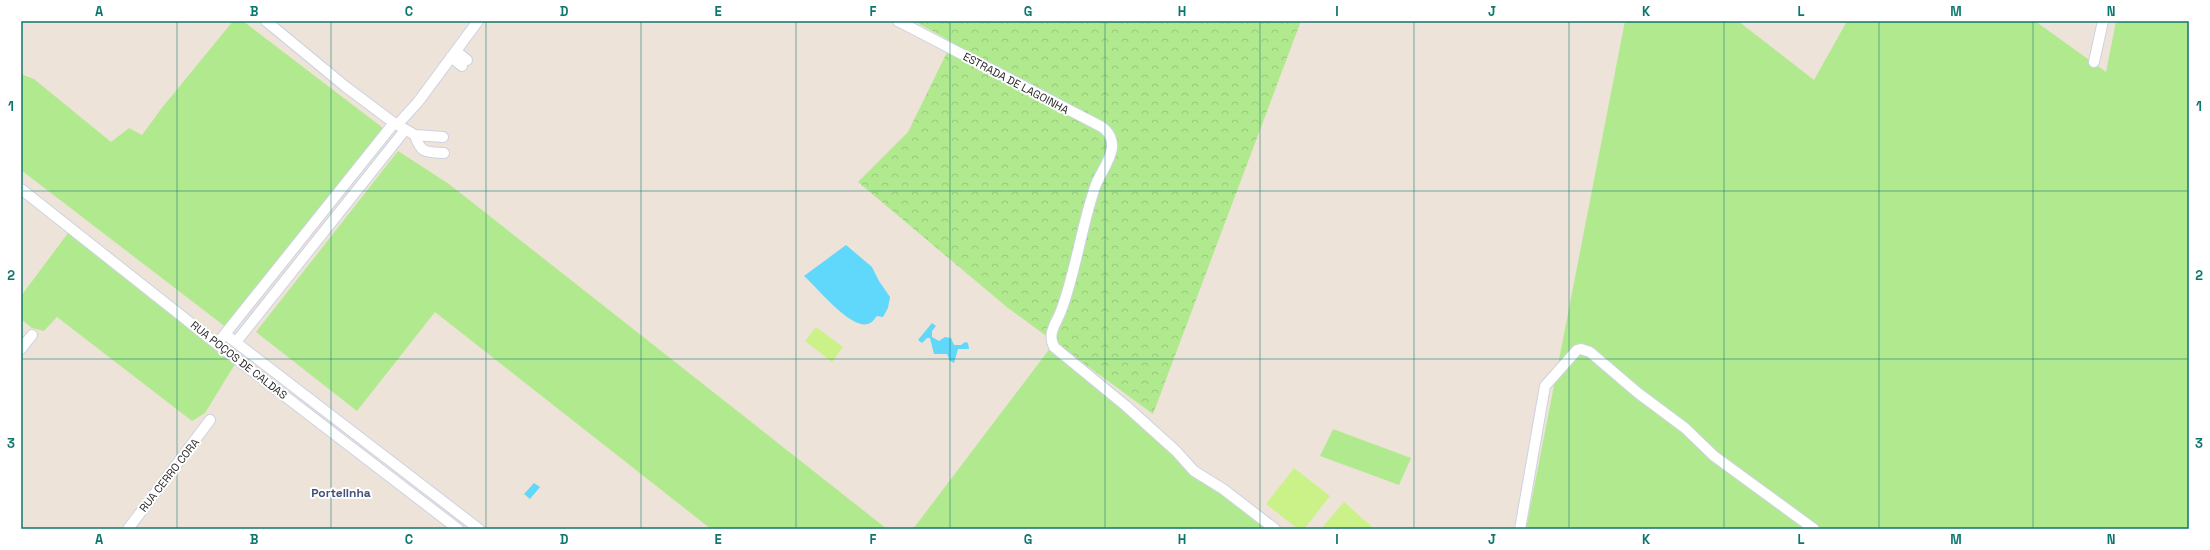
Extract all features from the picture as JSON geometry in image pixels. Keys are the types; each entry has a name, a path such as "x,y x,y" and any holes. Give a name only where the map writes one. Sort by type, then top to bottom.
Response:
{"street":[{"path":"266,21 346,87 399,126 415,135 443,137"},
{"path":"236,342 478,21"},
{"name":"ESTRADA DE LAGOINHA","path":"898,21 1102,128 1109,134 1112,142 1112,150 1090,200 1061,312 1051,332 1051,342 1054,347 1126,406 1176,451 1194,470 1223,489 1275,529"},
{"path":"2094,62 2104,21"},
{"path":"454,54 465,63"},
{"path":"217,344 399,126"},
{"path":"415,135 418,146 423,150 444,153"},
{"name":"RUA POÇOS DE CALDAS","path":"21,189 217,344 458,529"},
{"name":"RUA POÇOS DE CALDAS","path":"225,334 479,529"},
{"path":"21,349 32,335"},
{"path":"1520,529 1545,386 1577,350 1584,349 1685,428 1714,456 1814,529"},
{"name":"RUA CERRO CORA","path":"128,529 210,420"}],"green space":[{"path":"233,21 243,21 383,128 227,328 21,170 21,74 34,79 111,142 129,128 142,135 161,109"},
{"path":"914,21 1301,21 1153,414 1008,308 858,182 908,132 952,42"},
{"path":"1625,21 1738,21 1814,80 1847,21 2035,21 2106,72 2116,21 2189,21 2189,529 1526,529"},
{"path":"398,151 449,184 887,529 711,529 435,312 357,411 256,332"},
{"path":"68,233 235,364 205,413 192,421 57,317 44,331 32,328 21,319 21,296"},
{"path":"816,327 843,347 832,362 805,341"},
{"path":"1051,347 1268,529 913,529"},
{"path":"1333,429 1411,458 1399,485 1320,456"},
{"path":"1294,468 1330,496 1304,529 1298,529 1266,504"},
{"path":"1344,502 1372,527 1370,529 1321,529"}],"water":[{"path":"846,245 872,267 879,281 890,297 888,308 883,317 877,316 870,323 863,324 854,321 845,315 804,276"},
{"path":"932,323 936,326 932,331 932,337 939,341 945,337 951,338 954,345 961,345 965,342 968,343 969,349 958,349 954,363 950,361 947,354 934,354 930,338 927,338 922,343 918,340"},
{"path":"534,483 540,487 530,499 524,494"}],"district":[{"name":"Portelinha","path":"341,493"}]}
